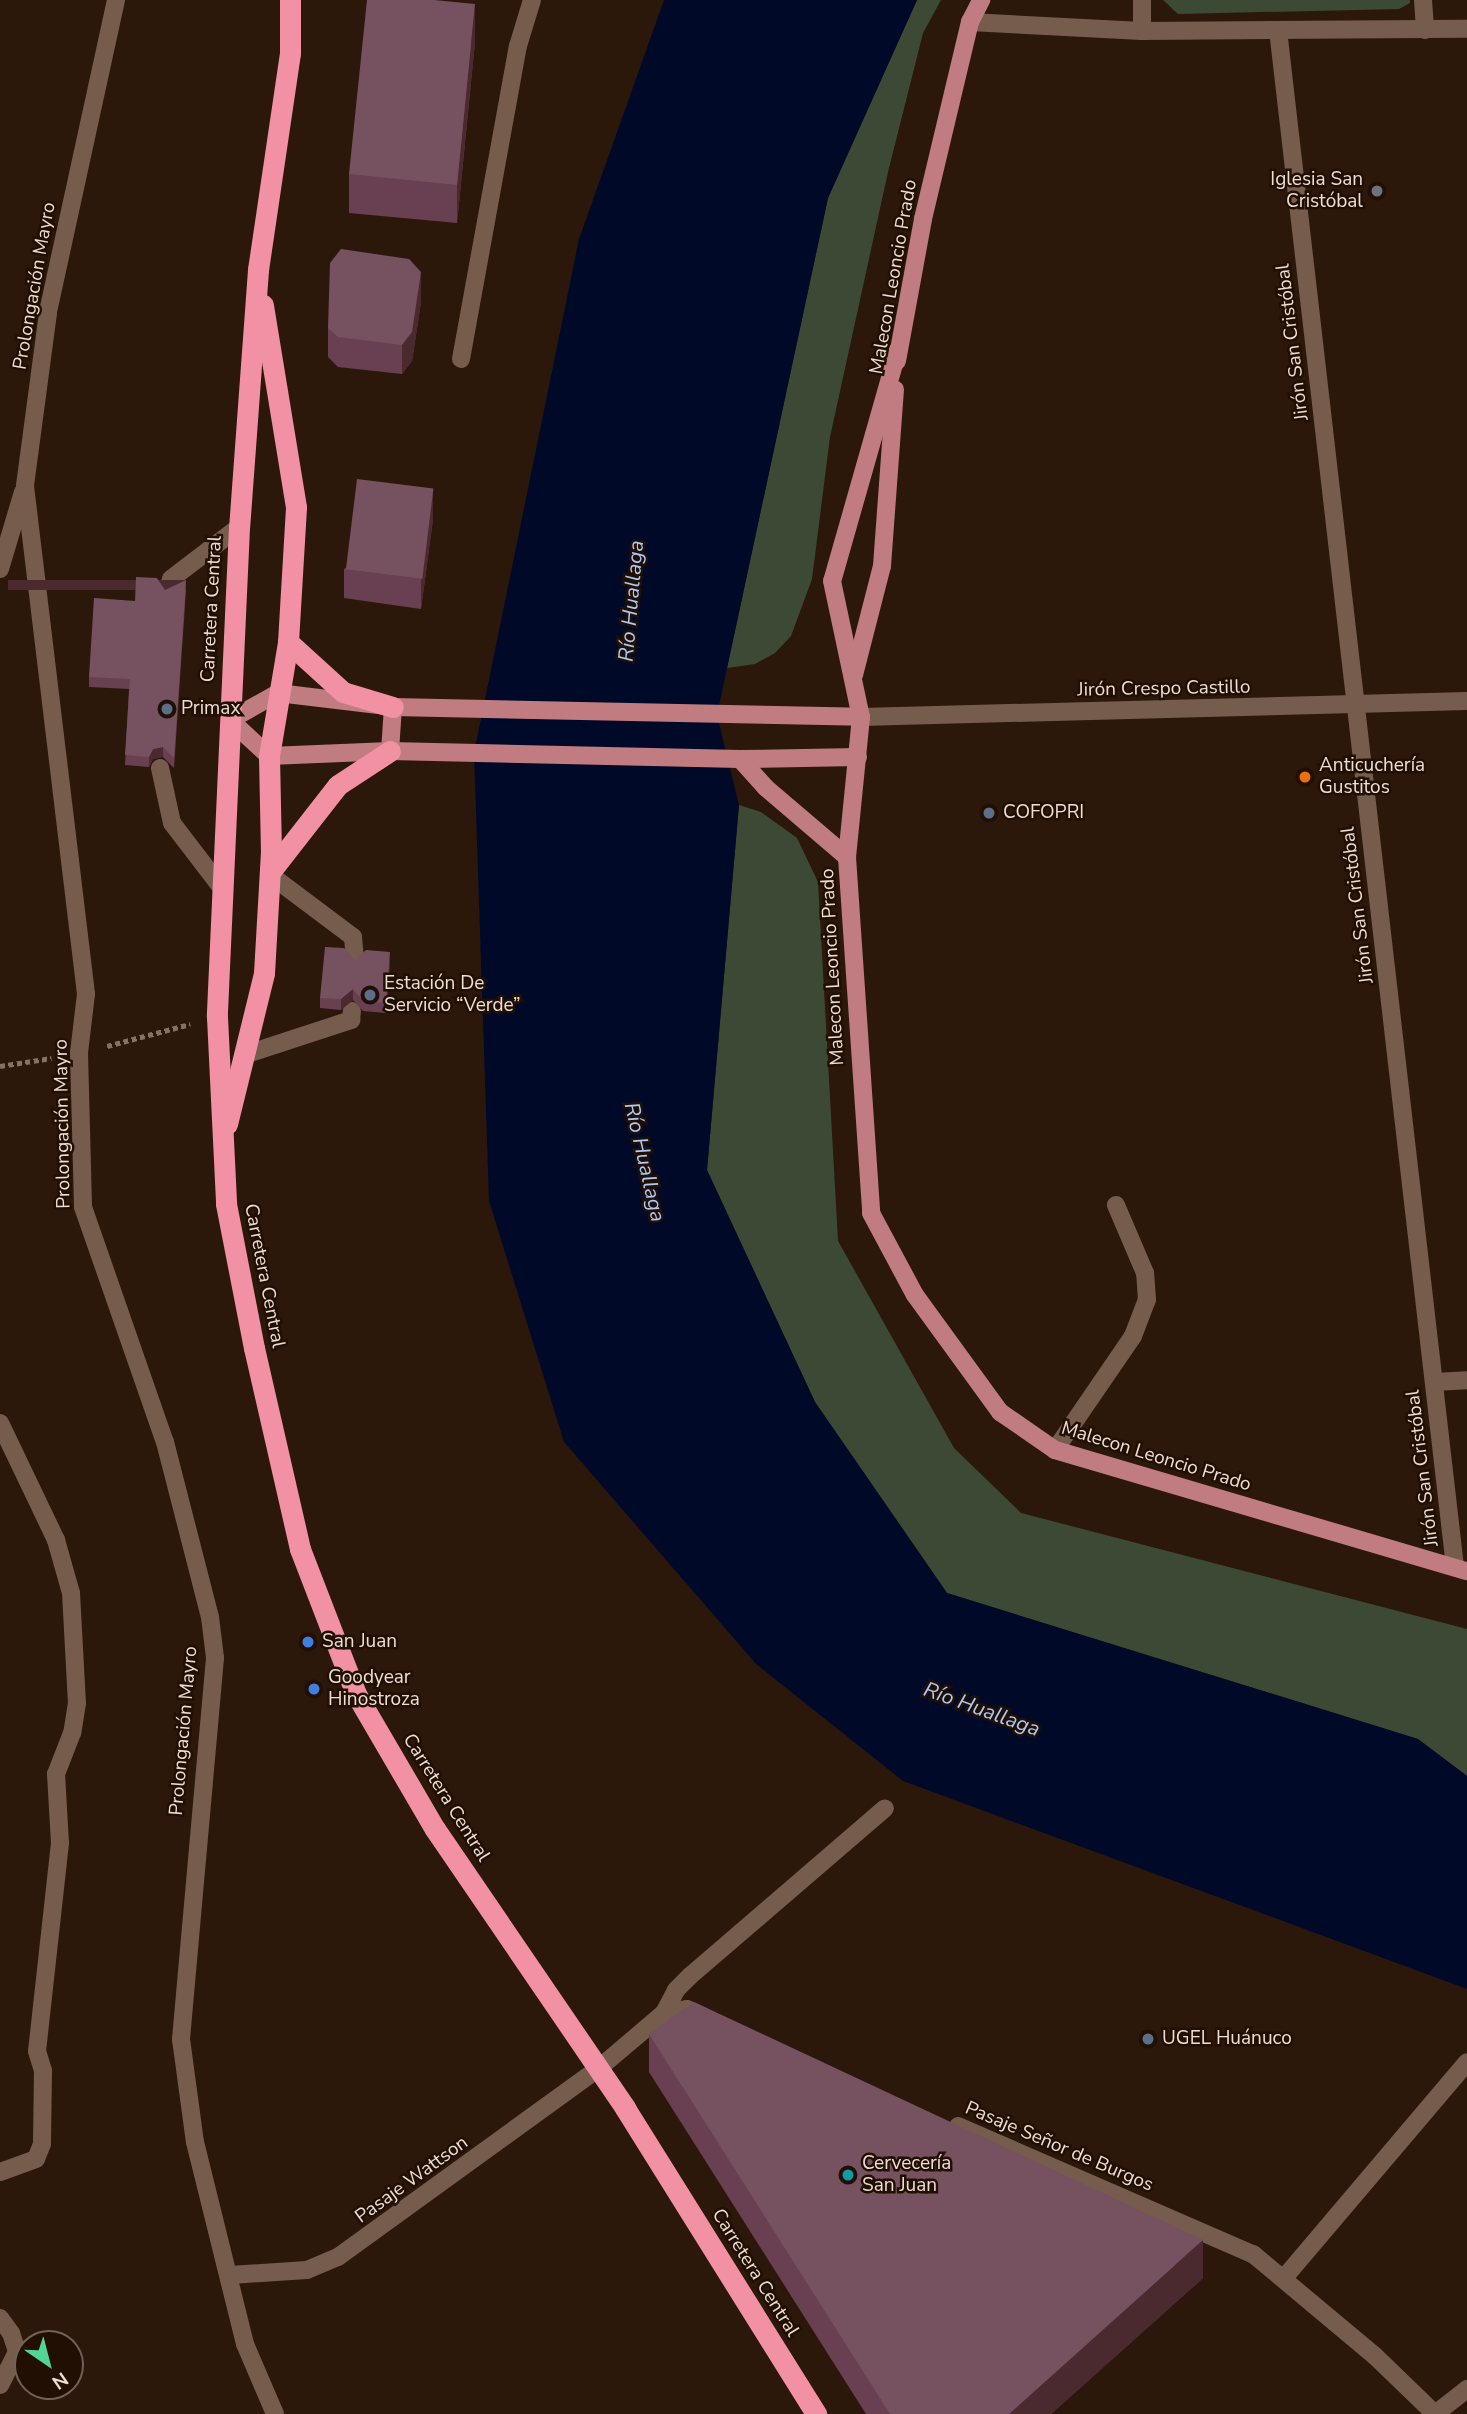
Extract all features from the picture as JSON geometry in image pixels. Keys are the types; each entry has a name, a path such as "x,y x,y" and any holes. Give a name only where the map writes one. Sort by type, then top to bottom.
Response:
{"highway":[{"name":"Carretera Central","path":"290,0 290,53 258,270 239,527 217,1017 221,1150 226,1204 254,1348 300,1549 356,1694 435,1829 598,2069 817,2414"},
{"path":"221,1150 264,973 269,874 269,756 288,642 296,507 258,270"},
{"path":"288,642 343,692 393,707"},
{"path":"269,874 299,830 338,785 390,751"}],"main road":[{"name":"Malecon Leoncio Prado","path":"981,0 970,22 898,351 882,566 853,682 861,717 847,857 871,1213 915,1295 1000,1412 1055,1450 1461,1569"},
{"path":"853,682 832,581 898,351"},
{"path":"858,757 736,759 390,751 269,756 230,720 278,693 393,707 861,717"},
{"path":"390,751 393,707"},
{"path":"736,759 847,857"}],"street":[{"name":"Prolongación Mayro","path":"116,0 48,313 25,486 86,993 79,1053 83,1207 165,1442 210,1617 215,1658 181,2039 195,2141 245,2343 275,2414"},
{"path":"461,359 518,46 532,0"},
{"path":"1142,0 1142,31"},
{"path":"1423,0 1425,30"},
{"path":"970,22 1142,31 1467,29"},
{"name":"Jirón San Cristóbal","path":"1278,30 1434,1382 1461,1569"},
{"path":"0,569 25,486"},
{"path":"168,589 171,579 239,527"},
{"name":"Jirón Crespo Castillo","path":"861,717 1467,701"},
{"path":"160,768 172,823 224,891"},
{"path":"269,874 353,937 355,959"},
{"path":"244,1055 351,1020 352,1010"},
{"path":"1055,1450 1133,1336 1147,1300 1145,1273 1116,1205"},
{"path":"1434,1382 1467,1380"},
{"path":"0,1423 56,1540 71,1593 77,1703 72,1733 56,1774 61,1843 37,2051 43,2071 42,2144 36,2159 0,2172"},
{"path":"598,2069 664,2013 676,1990 690,1976 885,1808"},
{"path":"664,2013 687,2009 725,2025"},
{"path":"1284,2278 1467,2062"},
{"name":"Pasaje Wattson","path":"230,2274 307,2270 338,2257 598,2069"},
{"name":"Pasaje Señor de Burgos","path":"939,2118 1253,2254 1284,2278 1435,2414"},
{"path":"0,2318 11,2333 17,2353 0,2385"},
{"path":"1435,2414 1467,2389"}],"green space":[{"path":"917,0 941,0 923,33 888,172 830,437 812,579 791,636 775,653 755,664 727,668 828,198"},
{"path":"1163,0 1410,0 1410,3 1399,9 1178,14"},
{"path":"739,805 761,812 797,838 818,882 838,1241 954,1448 1021,1513 1467,1629 1467,1776 1418,1739 947,1593 815,1402 707,1170"}],"water":[{"name":"Río Huallaga","path":"664,0 917,0 828,198 717,715 739,805 707,1170 815,1402 947,1593 1418,1739 1467,1776 1467,1989 903,1781 756,1664 564,1442 489,1201 474,753 579,239"}],"building":[{"path":"367,0 434,0 475,4 457,185 349,174"},
{"path":"341,249 409,259 421,272 412,332 402,345 338,337 328,328 330,263"},
{"path":"357,479 433,488 422,579 346,569"},
{"path":"136,577 157,578 165,590 186,580 174,758 163,747 153,749 149,757 125,755 130,679 89,677 94,598 135,601"},
{"path":"325,947 344,948 355,960 366,950 390,952 386,1003 363,1001 353,989 341,999 320,998"},
{"name":"Cervecería San Juan","path":"694,2002 1203,2240 1009,2414 890,2414 649,2034"}],"place":[{"name":"Iglesia San Cristóbal","path":"1377,191"},
{"name":"Primax","path":"167,709"},
{"name":"Anticuchería Gustitos","path":"1305,777"},
{"name":"COFOPRI","path":"989,813"},
{"name":"Estación De Servicio “Verde”","path":"370,995"},
{"name":"San Juan","path":"308,1642"},
{"name":"Goodyear Hinostroza","path":"314,1689"},
{"name":"UGEL Huánuco","path":"1148,2039"},
{"name":"Cervecería San Juan","path":"848,2175"}]}
